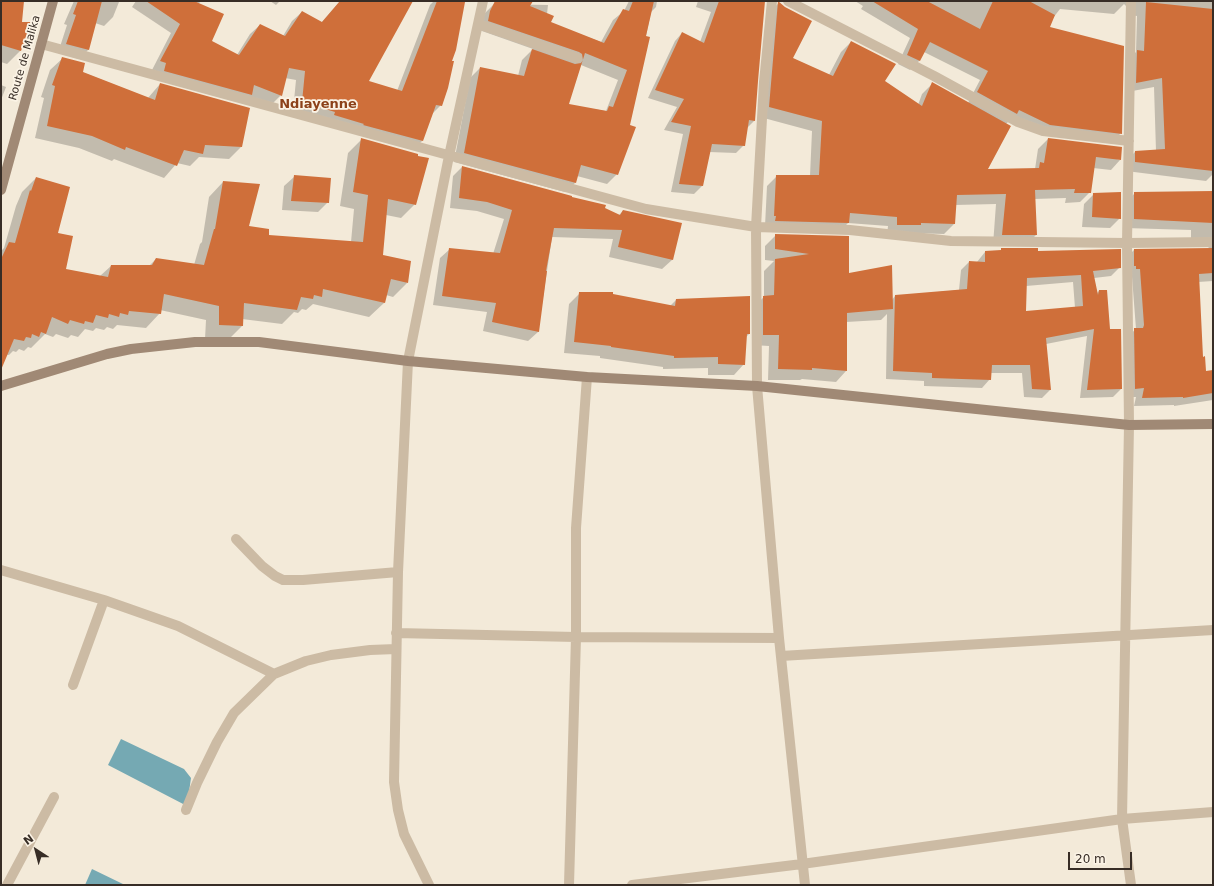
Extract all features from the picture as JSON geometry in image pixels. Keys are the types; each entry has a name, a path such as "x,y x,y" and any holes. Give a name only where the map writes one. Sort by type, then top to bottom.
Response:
{"street":[{"name":"Route de Malika","path":"1,190 54,1"},
{"path":"429,885 404,834 394,782 398,572 408,361 449,156 483,1"},
{"path":"772,1 764,82 756,227 757,386 779,638 805,885"},
{"path":"788,1 934,76 1018,122 1043,130 1129,141"},
{"path":"1131,1 1128,243 1129,425 1122,818 1131,885"},
{"path":"478,24 576,58"},
{"path":"41,44 646,210 756,227 850,230 951,241 1128,243 1213,242"},
{"path":"1,386 107,354 131,349 195,342 259,342 408,361 587,377 757,386 1129,425 1213,424"},
{"path":"569,885 576,637 576,528 587,377"},
{"path":"236,539 262,566 283,580 303,580 398,572"},
{"path":"1,570 104,600 178,626 274,674"},
{"path":"73,685 104,600"},
{"path":"781,656 1213,630"},
{"path":"396,633 576,637 779,638"},
{"path":"186,810 217,742 234,713 274,674 306,661 331,655 370,650 396,649"},
{"path":"7,885 54,797"},
{"path":"632,885 802,864 1122,818 1213,812"}],"water":[{"path":"121,739 184,769 191,778 187,806 108,765"},
{"path":"92,869 125,885 85,885"}],"building":[{"path":"1,1 24,1 22,22 31,22 21,51 1,45"},
{"path":"78,1 102,1 89,50 66,44 76,15 73,14"},
{"path":"146,1 194,1 224,14 212,41 239,55 260,24 285,36 302,11 322,22 340,1 413,1 369,81 402,91 437,1 465,2 456,50 452,61 454,61 448,88 442,106 436,105 423,141 363,125 364,124 334,115 335,112 302,102 305,71 289,68 282,96 254,85 252,95 164,71 166,63 160,61 180,24"},
{"path":"495,1 533,1 530,6 554,16 551,22 604,43 623,9 629,11 633,1 654,1 646,36 650,37 630,125 636,127 618,175 581,165 576,183 464,153 480,67 524,76 532,49 575,64 583,61 569,104 607,111 609,106 613,107 627,70 585,53 583,60 582,54 579,52 488,21 490,11"},
{"path":"719,1 765,1 755,121 749,120 745,146 712,144 703,186 679,184 691,126 671,122 684,99 655,90 682,32 704,43"},
{"path":"778,1 785,7 812,21 793,58 833,76 851,41 896,64 885,81 922,106 932,82 1011,126 988,169 1039,168 1040,162 1044,163 1048,138 1122,147 1121,160 1096,157 1091,193 1074,193 1075,189 1035,190 1037,235 1002,235 1006,194 957,195 955,224 921,223 921,225 897,225 897,217 850,213 849,223 775,221 776,175 819,175 822,121 769,107"},
{"path":"872,1 927,1 980,29 993,1 1029,1 1055,15 1050,27 1124,46 1122,134 1050,125 1019,110 1017,114 977,92 988,71 930,42 920,61 907,55 918,29"},
{"path":"1146,2 1213,9 1213,171 1135,162 1135,151 1165,149 1162,78 1136,83 1137,50 1144,51"},
{"path":"62,57 85,63 83,72 155,100 160,83 250,108 242,147 205,145 203,154 184,150 177,166 126,147 125,150 92,136 47,126 55,86 52,85"},
{"path":"361,138 429,158 416,205 388,199 383,255 411,261 408,283 391,279 385,303 323,289 322,297 314,295 313,299 301,297 297,310 244,303 243,326 219,325 219,306 164,294 161,314 129,311 128,315 120,313 119,317 109,314 108,318 96,315 93,323 85,321 84,324 70,320 68,324 52,317 46,334 41,332 39,337 32,334 31,338 26,337 24,341 14,339 1,370 1,259 9,242 15,243 30,190 31,191 36,177 70,187 58,233 73,236 66,269 108,277 111,265 152,265 156,258 204,265 215,229 223,181 260,184 249,226 269,229 269,235 363,242 368,195 353,192"},
{"path":"462,166 606,205 605,208 620,215 623,210 682,223 673,260 618,247 622,230 554,228 546,271 539,332 492,322 496,303 442,296 449,248 500,253 512,210 487,202 459,198"},
{"path":"294,175 331,178 329,203 291,201"},
{"path":"1213,191 1213,223 1134,219 1134,192"},
{"path":"1121,192 1121,219 1092,217 1093,193"},
{"path":"775,234 849,236 849,273 892,265 893,309 847,313 847,371 812,368 812,370 778,369 779,335 763,335 763,296 774,295 775,259 809,254 775,249"},
{"path":"1001,248 1038,248 1038,251 1121,249 1121,268 1093,271 1098,295 1099,290 1107,290 1110,329 1121,329 1122,389 1087,390 1094,329 1046,338 1051,390 1032,389 1030,365 992,365 991,380 932,378 932,373 893,371 895,295 967,289 969,261 985,262 985,251 1001,250","holes":["1081,275 1083,306 1026,311 1027,278"]},
{"path":"1213,248 1213,273 1199,274 1203,357 1205,356 1206,371 1213,370 1213,393 1183,398 1142,398 1144,388 1135,389 1134,328 1143,328 1144,325 1140,269 1136,269 1136,266 1134,266 1134,249"},
{"path":"579,292 613,292 613,294 675,306 676,299 750,296 750,334 747,334 745,365 718,364 718,357 674,358 674,356 574,342"}],"district":[{"name":"Ndiayenne","path":"318,105"}]}
